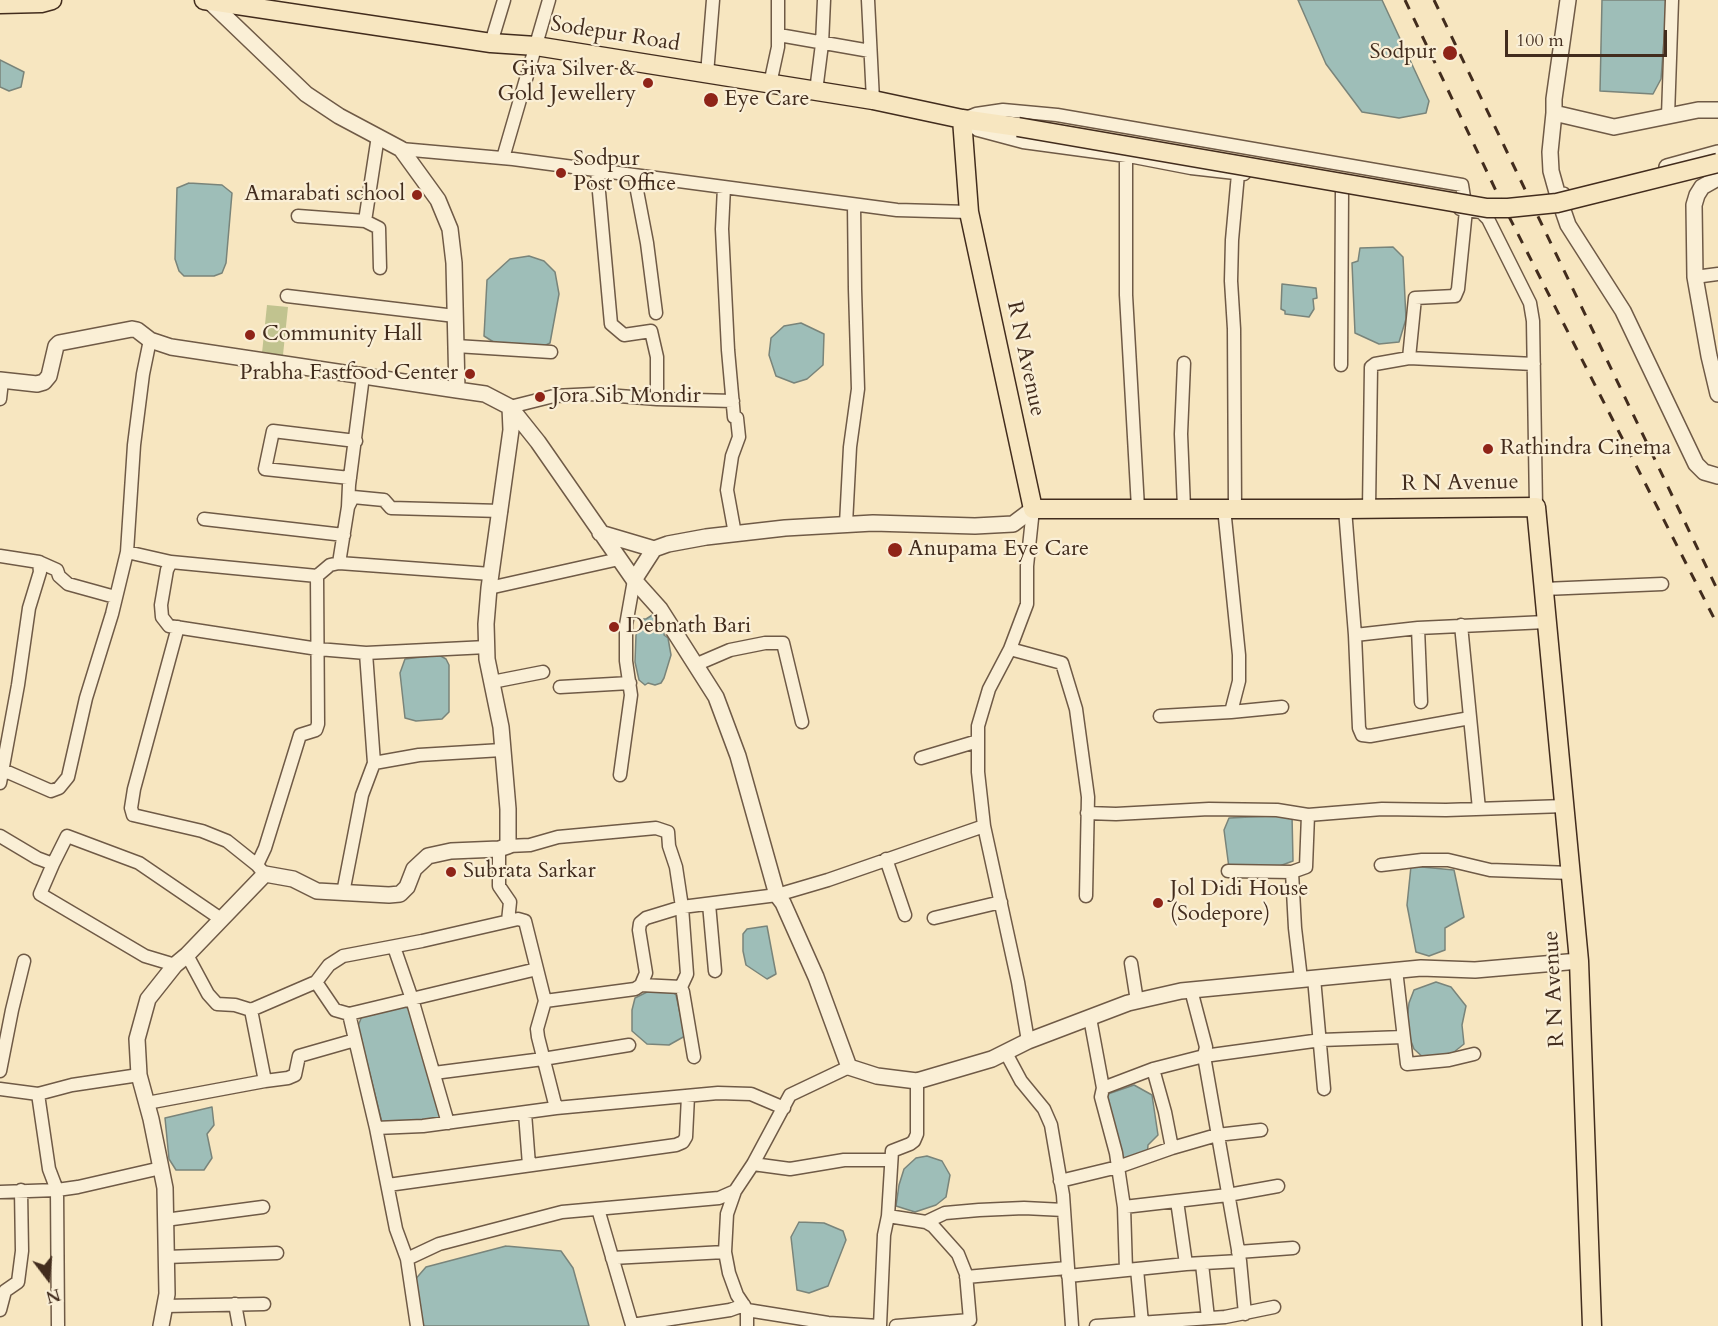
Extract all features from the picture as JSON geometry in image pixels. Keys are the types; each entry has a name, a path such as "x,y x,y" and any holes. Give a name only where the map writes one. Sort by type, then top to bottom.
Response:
{"main road":[{"path":"0,4 41,3 52,0"},
{"name":"Sodepur Road","path":"207,0 490,43 536,46 873,100 962,119 1487,208 1557,203 1718,164"},
{"name":"R N Avenue","path":"962,119 969,212 1033,509 1536,507 1579,961 1592,1326"}],"street":[{"path":"207,0 306,94 339,116 401,149 503,158 897,210 969,212"},
{"path":"490,43 504,0"},
{"path":"503,158 549,0"},
{"path":"707,74 712,0"},
{"path":"770,84 778,35 778,0"},
{"path":"816,91 822,44 824,0"},
{"path":"868,0 873,100"},
{"path":"1568,0 1554,99 1551,152 1551,171 1558,196 1568,225 1623,311 1696,464 1704,472 1718,476"},
{"path":"1668,116 1672,0"},
{"path":"778,35 870,51"},
{"path":"962,119 982,112 1003,110 1057,115 1312,160 1459,183 1464,188 1466,210 1458,289 1455,296 1415,298 1409,358"},
{"path":"1554,113 1614,127 1698,111 1718,110"},
{"path":"962,119 978,130 1023,142 1481,212 1488,219 1530,303 1533,321 1536,507"},
{"path":"365,221 378,136"},
{"path":"401,149 438,200 450,229 457,390"},
{"path":"1558,196 1718,153"},
{"path":"1125,156 1125,295 1138,508"},
{"path":"597,170 612,324 624,335 651,331 657,357 657,399"},
{"path":"1231,712 1239,681 1229,508 1234,329 1232,240 1238,174"},
{"path":"634,175 647,243 656,313"},
{"path":"1718,178 1702,187 1694,206 1695,277 1718,394"},
{"path":"724,187 722,229 728,350 738,437 732,456 727,490 735,534"},
{"path":"1341,365 1342,190"},
{"path":"846,524 850,447 858,389 854,205"},
{"path":"298,216 365,221 379,228 380,268"},
{"path":"1695,277 1718,274"},
{"path":"287,296 455,316"},
{"path":"0,399 1,381 37,384 44,382 49,376 56,346 63,342 132,329 150,340 171,347 485,394 510,407 538,442 634,580 660,609 716,697 738,756 777,895 783,903 816,977 849,1067"},
{"path":"3,770 51,791 59,788 68,777 86,698 127,552 134,445 142,374 150,340"},
{"path":"456,346 551,352"},
{"path":"1369,509 1371,367 1375,364 1409,358 1534,364"},
{"path":"1184,508 1181,434 1185,363"},
{"path":"339,564 363,376"},
{"path":"510,407 554,396 594,394 657,399 733,401"},
{"path":"508,921 510,902 499,886 508,809 501,727 492,682 486,624 511,430 510,407"},
{"path":"350,478 265,469 273,431 356,441"},
{"path":"348,507 353,497 384,500 391,508 501,511"},
{"path":"600,532 654,549 668,544 735,534 846,524 975,526 1012,524 1033,509"},
{"path":"1028,1041 984,826 978,772 978,726 989,689 1010,649 1027,604 1027,566 1033,509"},
{"path":"1345,509 1359,728 1362,735 1370,736 1470,718"},
{"path":"204,519 344,535"},
{"path":"620,775 631,695 626,661 626,625 634,580 654,549"},
{"path":"127,552 171,562 317,576 330,565 339,564 490,581 619,559"},
{"path":"0,556 39,561 57,570 58,576 68,585 115,597"},
{"path":"0,783 29,608 40,572 39,561"},
{"path":"171,562 167,570 161,605 162,617 169,626 318,649 366,652 487,647"},
{"path":"160,1326 167,1294 165,1188 139,1075 137,1039 148,999 174,965 188,955 221,919 261,870 265,848 300,735 316,730 318,723 317,576"},
{"path":"1544,589 1662,584"},
{"path":"1354,635 1461,625 1546,622"},
{"path":"1461,625 1479,809"},
{"path":"178,627 134,789 131,808 133,814 202,831 227,841 261,870 293,879 317,891 343,893 400,894 407,887 414,869 428,856 530,845 558,837 656,828 668,832 669,846 676,867 687,974 681,987 694,1057"},
{"path":"1418,628 1421,702"},
{"path":"695,665 730,650 765,643 783,643 802,722"},
{"path":"1010,649 1062,663 1076,708 1088,797 1086,896"},
{"path":"343,893 362,795 374,763 366,652"},
{"path":"492,682 543,672"},
{"path":"560,687 630,683"},
{"path":"1160,716 1231,712 1282,706"},
{"path":"921,758 978,741"},
{"path":"374,763 419,755 502,750"},
{"path":"1087,813 1116,814 1209,808 1277,810 1308,815 1382,809 1565,806"},
{"path":"1228,871 1292,872 1306,867 1308,815"},
{"path":"641,985 646,973 639,930 640,923 646,918 681,907 777,895 984,826"},
{"path":"0,836 37,858 53,864"},
{"path":"174,965 145,956 40,894 67,836 139,863 221,919"},
{"path":"886,859 905,915"},
{"path":"1381,866 1422,860 1448,861 1490,870 1571,873"},
{"path":"1292,872 1295,928 1321,1040 1324,1089"},
{"path":"934,918 1001,902"},
{"path":"709,904 715,971"},
{"path":"188,955 208,994 217,1004 235,1005 251,1010 316,982 329,965 343,956 518,919 525,921 545,1001 537,1029 556,1108"},
{"path":"394,947 412,999 448,1123"},
{"path":"0,1071 24,961"},
{"path":"747,1326 745,1307 737,1295 729,1274 725,1252 727,1214 735,1191 753,1164 790,1095 849,1067 877,1076 917,1081 992,1059 1028,1041 1137,1001 1191,990 1421,968 1475,970 1579,961"},
{"path":"1131,963 1137,1001"},
{"path":"316,982 335,1010 349,1014 537,969"},
{"path":"1396,970 1407,1064 1449,1060 1474,1054"},
{"path":"545,1001 634,989 641,985 681,987"},
{"path":"1191,990 1206,1047 1204,1056 1239,1256 1245,1314"},
{"path":"251,1010 264,1081"},
{"path":"349,1014 376,1128 396,1229 407,1259 417,1326"},
{"path":"1090,1018 1103,1088 1101,1097 1116,1152 1132,1270 1142,1323"},
{"path":"1103,1088 1153,1069 1204,1056 1321,1040 1403,1037"},
{"path":"147,1103 288,1078 295,1075 299,1056 355,1040"},
{"path":"434,1073 629,1045"},
{"path":"1006,1053 1021,1080 1044,1109 1052,1125 1064,1210 1072,1326"},
{"path":"1153,1069 1172,1148"},
{"path":"0,1089 38,1094 72,1085 139,1075"},
{"path":"598,1209 632,1325 745,1307 828,1324 879,1326 892,1151 910,1144 917,1134 917,1081"},
{"path":"376,1128 448,1123 556,1108 718,1093 751,1094 784,1108"},
{"path":"38,1094 49,1169 57,1190 58,1326"},
{"path":"388,1185 676,1146 686,1137 688,1096"},
{"path":"525,1113 529,1165"},
{"path":"1060,1181 1118,1167 1217,1135 1261,1131"},
{"path":"753,1164 790,1169 844,1160 891,1160"},
{"path":"0,1192 57,1190 161,1168"},
{"path":"1124,1206 1228,1195 1278,1186"},
{"path":"0,1310 2,1291 18,1282 22,1251 21,1190"},
{"path":"407,1259 438,1244 562,1212 719,1198 735,1191"},
{"path":"1177,1201 1186,1264"},
{"path":"165,1220 263,1207"},
{"path":"926,1222 945,1213 979,1210 1064,1210"},
{"path":"888,1216 926,1222 933,1226 958,1254 966,1277 970,1323 896,1326"},
{"path":"966,1277 1132,1270 1202,1264 1293,1248"},
{"path":"166,1257 277,1252"},
{"path":"612,1258 725,1252"},
{"path":"1202,1264 1208,1318"},
{"path":"235,1304 239,1326"},
{"path":"165,1306 264,1304"},
{"path":"1096,1326 1208,1318 1225,1322 1274,1307"}],"green space":[{"path":"267,305 288,307 283,355 262,353"}],"water":[{"path":"1298,0 1382,0 1429,101 1426,113 1399,118 1362,112 1326,64"},
{"path":"1602,0 1667,0 1661,79 1653,94 1600,91"},
{"path":"0,60 24,72 21,87 9,91 0,87"},
{"path":"189,183 222,185 232,193 226,263 222,273 214,276 184,276 179,271 175,259 177,188"},
{"path":"1393,247 1403,257 1406,319 1399,342 1379,344 1355,333 1352,263 1358,261 1360,248"},
{"path":"529,256 544,261 555,272 559,294 550,343 542,347 500,346 484,336 487,280 510,259"},
{"path":"1282,284 1316,288 1317,298 1313,299 1314,309 1309,317 1285,314 1285,311 1281,309"},
{"path":"801,323 824,334 823,365 807,379 794,383 776,376 769,355 771,338 784,326"},
{"path":"654,614 660,616 667,625 664,635 668,638 671,655 661,683 645,685 639,680 635,662 636,635 642,619"},
{"path":"439,655 446,659 449,665 449,712 442,719 416,721 405,718 400,673 405,659"},
{"path":"1292,815 1293,861 1258,874 1229,868 1224,830 1229,818"},
{"path":"1411,866 1454,870 1464,917 1445,928 1445,950 1429,956 1416,952 1407,905"},
{"path":"767,926 776,974 767,979 746,965 743,934 747,929"},
{"path":"1436,982 1451,987 1466,1006 1462,1025 1464,1044 1449,1056 1426,1060 1414,1049 1406,1028 1409,1003 1414,990"},
{"path":"657,987 672,991 676,995 685,1036 669,1045 647,1044 632,1031 632,1010 635,998"},
{"path":"405,1007 415,1011 445,1110 440,1119 382,1123 358,1026 362,1016"},
{"path":"1134,1085 1152,1095 1158,1135 1148,1145 1147,1157 1120,1165 1105,1095"},
{"path":"212,1107 214,1125 207,1134 212,1158 204,1170 176,1170 169,1159 165,1118"},
{"path":"927,1156 942,1161 950,1175 946,1197 936,1205 915,1212 896,1206 904,1169 916,1158"},
{"path":"799,1222 824,1223 843,1231 846,1240 828,1286 809,1293 797,1290 791,1237"},
{"path":"506,1246 561,1251 573,1268 589,1326 421,1326 413,1282 426,1267"}],"railway":[{"path":"1405,0 1499,197 1718,626"},
{"path":"1434,0 1718,591"}],"place":[{"name":"Sodpur","path":"1450,53"},
{"name":"Giva Silver & Gold Jewellery","path":"648,83"},
{"name":"Eye Care","path":"711,100"},
{"name":"Sodpur Post Office","path":"561,173"},
{"name":"Amarabati school","path":"417,195"},
{"name":"Community Hall","path":"250,335"},
{"name":"Prabha Fastfood Center","path":"470,374"},
{"name":"Jora Sib Mondir","path":"540,397"},
{"name":"Rathindra Cinema","path":"1488,449"},
{"name":"Anupama Eye Care","path":"895,550"},
{"name":"Debnath Bari","path":"614,627"},
{"name":"Subrata Sarkar","path":"451,872"},
{"name":"Jol Didi House (Sodepore)","path":"1158,903"}]}
